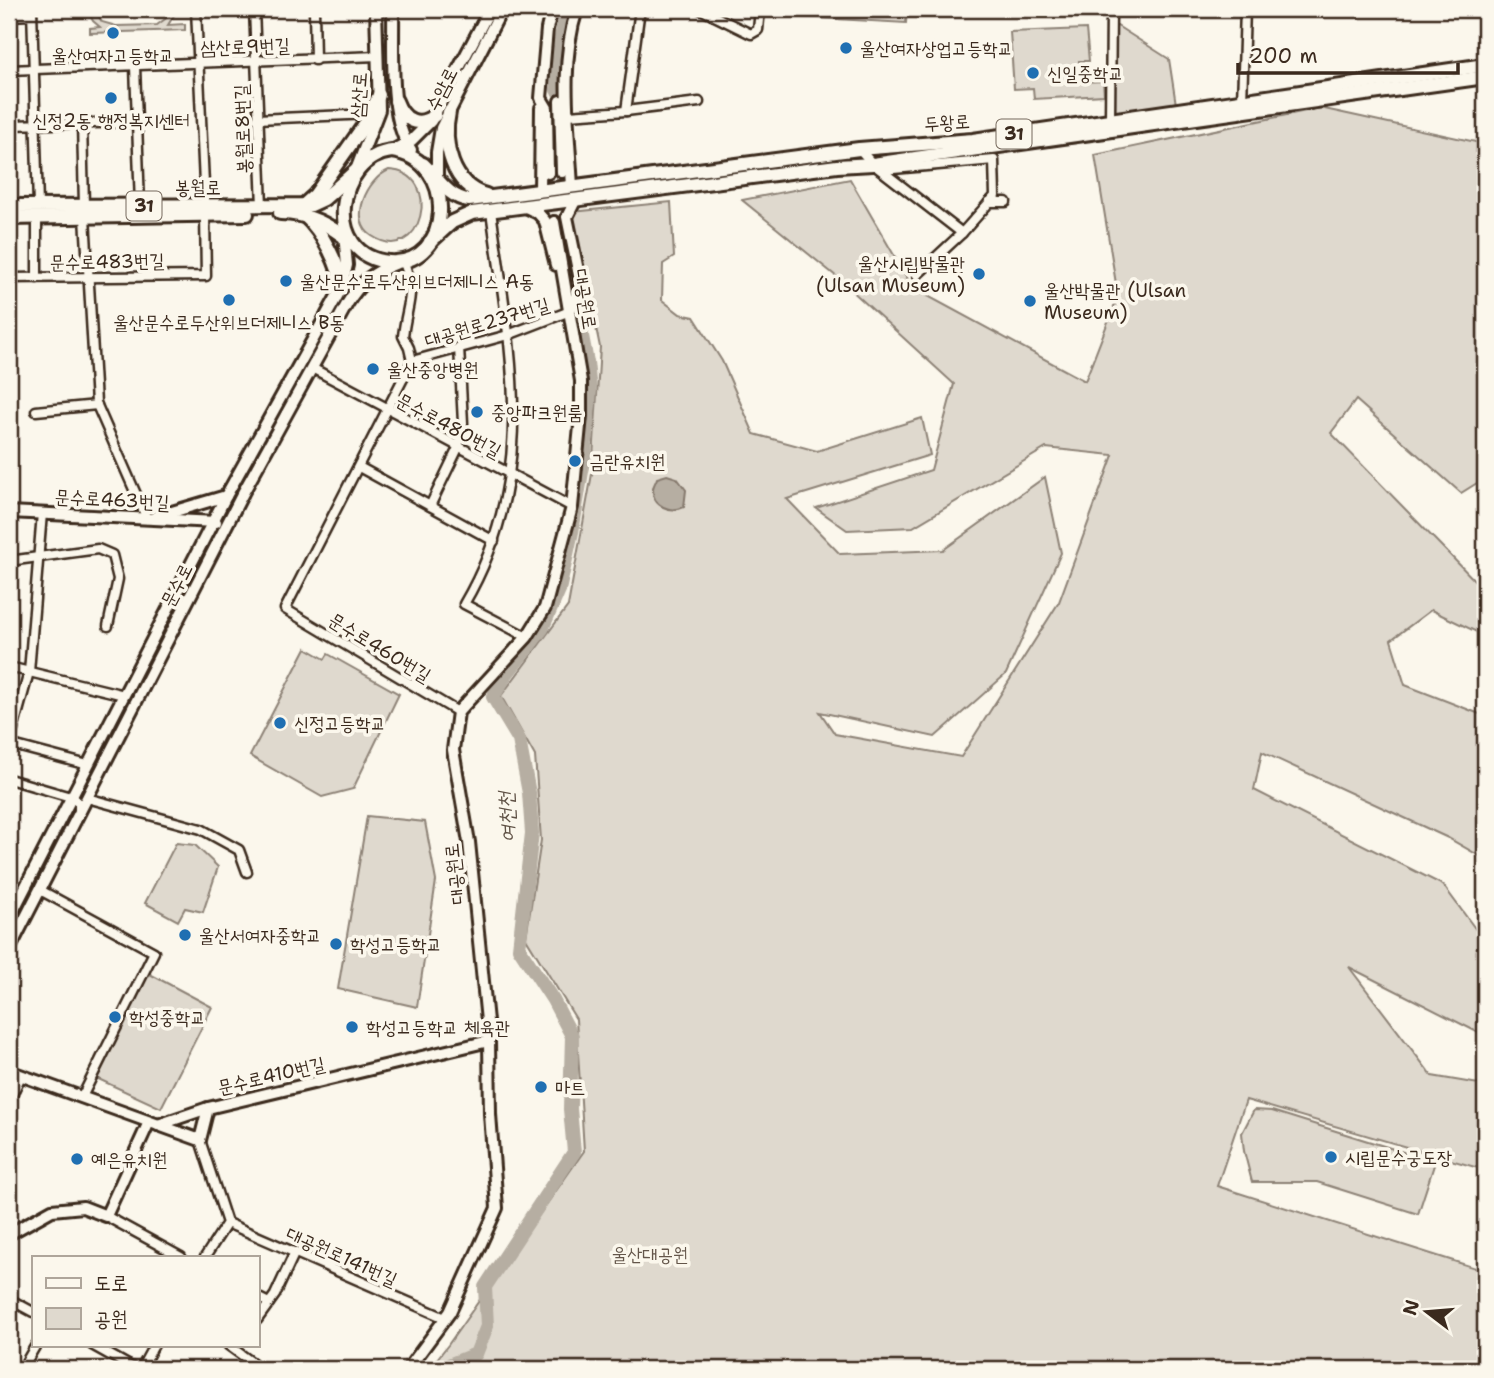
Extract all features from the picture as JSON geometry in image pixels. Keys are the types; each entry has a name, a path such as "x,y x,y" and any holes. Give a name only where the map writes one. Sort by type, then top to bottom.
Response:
{"main road":[{"name":"두왕로","path":"423,164 449,192 460,198 494,197 859,149 973,140 1485,65"},
{"path":"354,174 343,220 348,240 373,258 388,262 403,260 416,254 460,217 491,211 837,166 878,167 1485,77"},
{"path":"341,289 339,269 304,211 371,114 379,95"},
{"path":"396,101 402,115 411,121 421,123 442,114 453,161 460,178 471,189 494,197"},
{"path":"393,151 410,155 423,164 433,177 438,192 440,217 430,242"},
{"name":"봉월로","path":"304,211 354,174 370,158 379,153 393,151"},
{"name":"봉월로","path":"9,206 37,212 85,212 140,206 205,211 262,206 274,210 304,211 348,240"},
{"path":"85,212 274,210"},
{"path":"9,218 37,212"}],"street":[{"path":"196,9 205,211"},
{"name":"봉월로8번길","path":"254,9 262,206"},
{"name":"삼산로9번길","path":"314,9 315,60"},
{"name":"삼산로","path":"354,174 377,118 379,95 376,9"},
{"name":"삼산로","path":"393,9 398,124 407,144 423,164"},
{"name":"수암로","path":"438,192 442,114 490,9"},
{"name":"수암로","path":"393,151 407,144 442,114 502,9"},
{"path":"540,191 547,29 552,9"},
{"path":"572,187 568,80 572,26 577,9"},
{"path":"626,111 640,9"},
{"path":"700,9 754,34 758,30 760,9"},
{"path":"1110,120 1111,9"},
{"path":"1242,102 1245,9"},
{"path":"9,16 32,12 37,278"},
{"name":"삼산로9번길","path":"9,70 378,56"},
{"path":"135,66 140,206"},
{"path":"562,172 560,92 568,80"},
{"path":"568,115 699,102"},
{"path":"544,103 548,173"},
{"path":"257,119 371,114"},
{"path":"9,125 137,122"},
{"path":"82,123 97,405 148,519 226,496"},
{"path":"859,149 962,233"},
{"path":"878,167 994,160 995,196 962,233 916,275"},
{"path":"558,220 575,201"},
{"path":"989,202 1006,202"},
{"path":"526,207 558,220"},
{"name":"문수로483번길","path":"9,278 206,276 205,211"},
{"path":"491,211 513,373 514,425 504,507 482,573 464,604 527,637"},
{"path":"558,220 581,285 570,311"},
{"name":"대공원로","path":"408,1369 445,1318 497,1208 490,1114 489,1041 469,842 453,750 458,712 527,637 545,608 572,507 581,416 581,381 570,311 563,296 558,220"},
{"name":"문수로","path":"11,911 226,496 341,289 348,240"},
{"path":"403,260 410,278 412,294 403,336 412,362 359,467 494,541"},
{"name":"문수로","path":"9,950 233,512 312,368 362,282 403,260"},
{"name":"대공원로237번길","path":"412,362 508,335 570,311"},
{"path":"430,506 458,448 463,424 459,347"},
{"name":"문수로480번길","path":"312,368 572,507"},
{"path":"36,411 97,405"},
{"name":"문수로460번길","path":"359,467 285,609 458,712"},
{"name":"문수로463번길","path":"9,512 212,523"},
{"path":"212,554 216,534 212,523 227,518 233,512"},
{"path":"42,513 29,672 9,745 88,765"},
{"path":"9,561 98,549 112,555 118,579 108,626"},
{"path":"184,579 190,567 198,565 201,571 196,585"},
{"path":"9,667 124,695"},
{"path":"101,739 97,751 99,758 105,757 113,746"},
{"path":"9,779 71,797 79,803 78,814"},
{"path":"87,798 201,829 239,850 247,872"},
{"path":"40,890 154,952 82,1097"},
{"name":"문수로410번길","path":"200,1140 208,1108 489,1041"},
{"path":"9,1071 200,1140 227,1223 206,1256"},
{"path":"9,1101 21,1076"},
{"path":"106,1216 154,1124 208,1108"},
{"path":"9,1234 52,1210 83,1207 106,1216 179,1256"},
{"name":"대공원로141번길","path":"227,1223 445,1318"},
{"path":"259,1317 295,1252"},
{"path":"259,1298 269,1303"},
{"path":"9,1299 32,1311"},
{"path":"24,1369 36,1346"},
{"path":"94,1346 135,1369"},
{"path":"141,1369 153,1346"},
{"path":"238,1347 261,1369"}],"green space":[{"path":"87,9 94,9 102,22 116,26 157,25 169,16 172,9 178,9 168,25 185,24 185,30 90,33 90,28 100,27 93,21"},
{"path":"801,9 907,9 906,23 801,17"},
{"path":"1111,22 1169,59 1177,111 1110,119"},
{"path":"1086,29 1089,61 1079,61 1081,82 1103,81 1104,95 1034,99 1033,88 1014,89 1010,32"},
{"name":"울산대공원","path":"1320,108 1485,144 1485,478 1461,493 1356,400 1331,433 1485,591 1485,636 1431,610 1391,640 1405,685 1485,716 1485,859 1448,838 1262,752 1254,790 1443,885 1485,942 1485,1036 1349,967 1432,1076 1485,1085 1485,1170 1246,1100 1217,1186 1485,1271 1485,1369 429,1369 584,1151 576,1019 526,938 541,840 535,756 501,696 568,606 592,474 600,347 572,212 671,202 674,257 663,264 662,300 680,314 694,317 722,361 754,434 817,451 922,418 930,455 787,499 840,554 943,550 1045,477 1061,553 1006,674 935,737 820,712 835,734 961,757 1059,602 1113,455 1046,448 913,527 847,530 816,508 931,470 954,384 837,277 742,200 850,179 913,288 1085,381 1118,296 1095,155"},
{"path":"389,170 406,175 417,186 421,200 420,216 414,230 404,240 389,243 372,236 365,229 361,210 363,200 374,182"},
{"path":"306,648 325,659 328,654 399,694 353,789 322,797 250,756"},
{"path":"367,816 425,822 436,881 417,1007 338,989"},
{"path":"176,843 195,845 218,867 203,912 185,908 178,921 145,903"},
{"path":"146,972 212,1007 161,1108 94,1077"},
{"name":"시립문수궁도장","path":"1254,1110 1272,1111 1435,1162 1418,1214 1317,1182 1252,1182 1242,1133"}],"shaded area":[{"path":"667,475 677,478 686,490 684,507 668,509 656,500 653,489 657,478"}],"waterway":[{"name":"여천천","path":"557,90 560,42 567,9"},
{"name":"여천천","path":"444,1369 476,1354 487,1326 485,1287 574,1152 570,1109 572,1036 553,1000 519,948 532,833 529,793 519,740 493,697 506,675 542,629 559,590 585,453 590,390 562,231"}],"tunnel":[{"path":"548,173 554,222"}],"place":[{"name":"울산여자고등학교","path":"113,33"},
{"name":"울산여자상업고등학교","path":"846,48"},
{"name":"신일중학교","path":"1033,73"},
{"name":"신정2동 행정복지센터","path":"111,98"},
{"name":"울산시립박물관 (Ulsan Museum)","path":"979,274"},
{"name":"울산문수로두산위브더제니스 A동","path":"286,281"},
{"name":"울산문수로두산위브더제니스 B동","path":"229,300"},
{"name":"울산박물관 (Ulsan Museum)","path":"1030,301"},
{"name":"울산중앙병원","path":"373,369"},
{"name":"중앙파크원룸","path":"477,412"},
{"name":"금란유치원","path":"575,461"},
{"name":"신정고등학교","path":"280,723"},
{"name":"울산서여자중학교","path":"185,935"},
{"name":"학성고등학교","path":"336,944"},
{"name":"학성중학교","path":"115,1017"},
{"name":"학성고등학교 체육관","path":"352,1027"},
{"name":"마트","path":"541,1087"},
{"name":"시립문수궁도장","path":"1331,1157"},
{"name":"예은유치원","path":"77,1159"}]}
